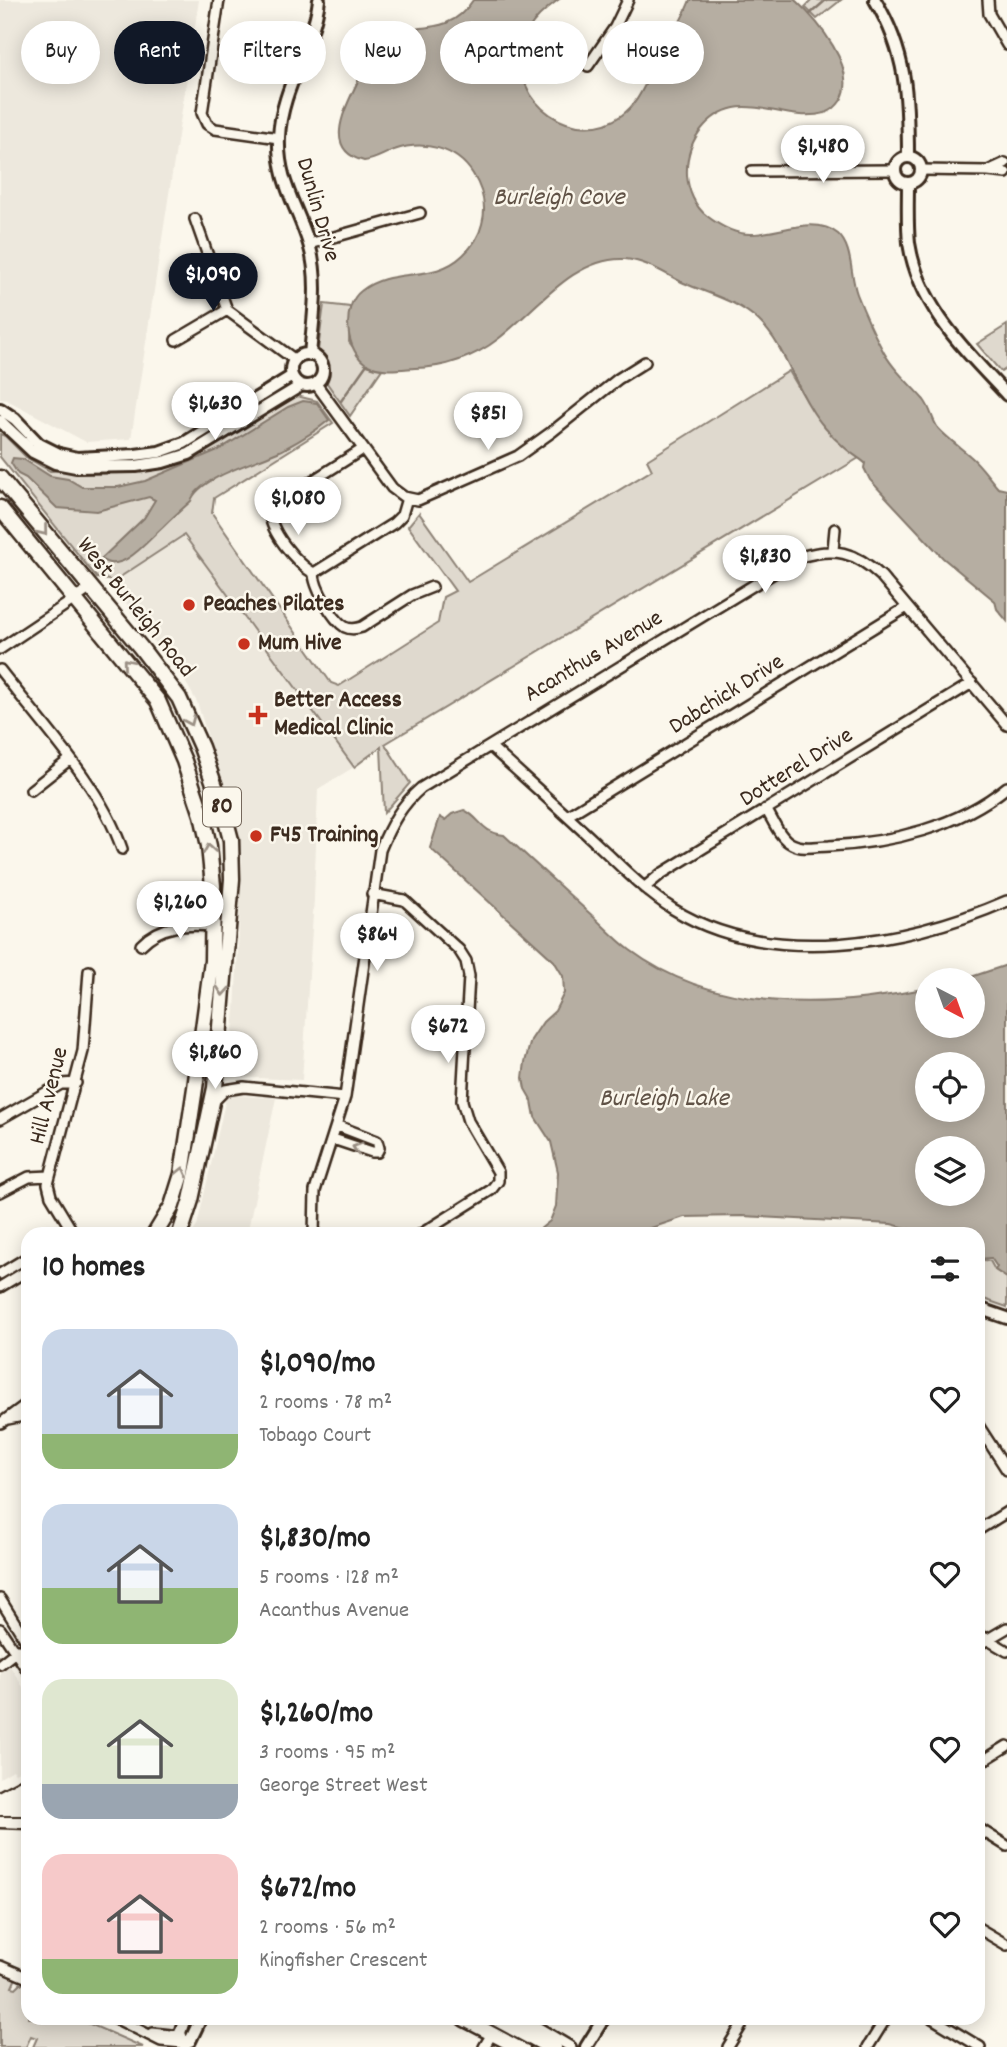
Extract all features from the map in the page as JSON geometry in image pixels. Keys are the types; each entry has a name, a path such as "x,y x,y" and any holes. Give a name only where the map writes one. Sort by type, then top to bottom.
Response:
{"highway":[{"path":"0,1801 21,1803"},
{"path":"0,1819 21,1820"},
{"path":"475,2025 497,2040 552,2047"}],"main road":[{"name":"West Burleigh Road","path":"0,478 179,698 201,747 231,841 232,879 213,1104 182,1227"},
{"name":"West Burleigh Road","path":"0,508 158,701 177,740 202,815 209,846 213,886 212,961 184,1162 172,1206 159,1227"},
{"path":"0,1801 21,1788"}],"street":[{"path":"219,0 202,113 204,119 215,129 279,138"},
{"name":"Dunlin Drive","path":"310,355 315,280 309,244 286,189 280,162 279,138 284,102 311,36 319,0"},
{"path":"588,66 615,27 628,0"},
{"path":"875,0 889,24 903,65 907,93 908,156"},
{"path":"988,0 989,14 1007,45"},
{"path":"908,156 916,159 921,170 916,181 908,183 897,178 894,170 900,159 908,156"},
{"path":"921,170 988,170 1007,174 1006,161 988,170"},
{"path":"752,171 894,170"},
{"path":"908,183 909,241 915,269 926,296 950,332 1007,395"},
{"path":"309,244 420,212"},
{"path":"195,219 227,310 295,360"},
{"path":"176,340 227,310"},
{"path":"302,386 292,376 291,368 295,360 302,355 310,355 318,359 323,367 319,388"},
{"path":"3,424 30,449 76,467 136,466 189,454 302,386 319,388 392,488 407,498 423,499 458,480 518,456 618,379 645,362"},
{"path":"0,409 12,416 50,456 76,458 135,455 159,452 184,443 292,376"},
{"path":"314,573 299,564 270,523 269,514 279,502 363,449"},
{"path":"314,573 399,520 407,498"},
{"path":"835,529 833,550 869,564 881,576 1007,725"},
{"name":"Acanthus Avenue","path":"314,1227 315,1191 338,1126 345,1097 380,850 405,803 421,788 800,557 833,550"},
{"path":"314,573 316,587 332,612 343,626 353,629 432,587"},
{"path":"0,649 91,588"},
{"name":"Dabchick Drive","path":"567,816 907,607"},
{"path":"0,670 69,760 115,828 122,849"},
{"name":"Dotterel Drive","path":"644,888 661,874 972,683"},
{"path":"490,746 644,888 674,910 714,929 758,940 797,943 850,942 902,935 950,923 1007,901"},
{"path":"31,790 69,760"},
{"path":"766,810 786,841 793,845 839,845 894,838 942,823 989,802 1007,787"},
{"path":"372,894 404,900 459,950 466,961 469,976 461,1085 463,1106 468,1121 498,1172 498,1181 491,1190 432,1227"},
{"path":"141,945 149,936 162,930 186,924 214,926"},
{"name":"Hill Avenue","path":"0,1192 29,1177 50,1176 83,1051 89,971"},
{"path":"218,1064 225,1080 244,1087 345,1097"},
{"path":"0,1119 61,1084 76,1083"},
{"path":"213,1104 225,1090 244,1087"},
{"path":"333,1139 372,1152 377,1152 379,1148 377,1141 338,1126"},
{"path":"50,1176 50,1193 67,1227"},
{"path":"0,1274 21,1261"},
{"path":"0,1287 21,1274"},
{"path":"985,1310 1007,1318"},
{"path":"0,1423 21,1408"},
{"path":"0,1423 21,1416"},
{"path":"985,1436 1007,1470"},
{"path":"985,1526 1007,1512"},
{"path":"0,1600 21,1633"},
{"path":"2,1631 11,1634 16,1627"},
{"path":"985,1641 1007,1628"},
{"path":"2,1631 21,1654"},
{"path":"985,1638 1007,1651"},
{"path":"0,1664 21,1657"},
{"path":"985,1760 1007,1746"},
{"path":"985,1832 1007,1846"},
{"path":"985,1932 1007,1945"},
{"path":"0,1966 21,1976"},
{"path":"131,2025 186,2043"},
{"path":"183,2025 180,2031 186,2043"},
{"path":"186,2043 197,2025"},
{"path":"535,2025 571,2047"},
{"path":"586,2047 600,2025"},
{"path":"728,2047 742,2025"},
{"path":"868,2047 882,2025"},
{"path":"944,2025 980,2047"}],"shaded area":[{"path":"0,0 199,0 196,21 114,21 114,84 186,84 131,439 86,442 7,400 0,399"},
{"path":"812,0 841,0 817,19 805,7"},
{"path":"324,304 350,307 349,342 367,365 382,369 350,416 327,383 328,365 318,350"},
{"path":"1007,325 1007,368 1001,372 977,344"},
{"path":"789,371 828,430 859,458 385,744 410,783 384,813 381,747 354,767 184,535 114,581 97,578 0,457 0,434 26,457 50,471 86,470 189,459 297,396 317,401 333,423 214,498 212,513 331,683 339,686 438,623 443,597 455,591 408,526 419,513 468,582 652,470 647,460"},
{"path":"184,534 354,767 318,789 302,1080 233,1077 229,1071 235,1011 242,862 239,837 197,702 182,676 134,617 114,581"},
{"path":"231,1095 276,1098 248,1227 196,1227 197,1226 226,1098"},
{"path":"985,1260 990,1261 995,1270 1007,1278 1007,1307 985,1299"},
{"path":"0,1650 21,1684 21,1770 15,1773 13,1770 0,1778"},
{"path":"0,1971 16,1978 12,1987 16,1988 21,1984 21,2025 92,2025 143,2047 33,2047 37,2038 31,2036 26,2047 0,2047"}],"water":[{"name":"Burleigh Cove","path":"473,0 558,0 534,21 450,21 462,13"},
{"name":"Burleigh Cove","path":"690,0 795,0 824,32 840,60 845,88 841,100 828,112 809,115 748,107 733,108 718,114 700,131 691,149 687,168 691,192 703,212 733,231 744,234 761,233 807,225 828,228 843,240 849,254 857,294 885,355 924,400 938,428 974,460 998,488 1007,490 1007,621 997,609 995,601 943,558 870,480 864,468 865,463 825,428 813,412 774,340 759,321 733,303 648,265 625,259 606,260 589,266 556,287 498,339 459,360 437,366 391,370 373,367 360,359 350,340 348,318 350,307 361,291 385,279 425,273 451,264 473,245 481,229 483,198 473,174 458,157 438,148 416,146 394,150 364,161 351,156 340,138 343,116 356,84 426,84 426,27 440,25 440,84 525,84 536,102 550,115 585,127 604,124 622,115 640,95 646,84 704,84 704,21 680,21"},
{"path":"303,401 317,403 329,420 284,449 232,470 206,484 143,547 126,560 117,563 101,559 144,518 155,500 149,497 97,511 57,508 26,478 18,474 11,463 13,458 23,459 50,476 68,479 82,487 118,487 145,481 220,449 288,407"},
{"name":"Burleigh Lake","path":"464,810 470,813 485,828 504,835 630,950 663,971 698,985 735,995 774,1001 813,1002 851,1000 915,990 915,1038 985,1038 985,972 1007,965 1007,1278 995,1270 997,1267 991,1258 985,1258 985,1227 902,1227 891,1224 742,1216 684,1217 654,1227 543,1227 550,1221 556,1206 558,1172 551,1142 535,1117 523,1078 531,1040 543,1022 555,1011 564,993 563,976 554,961 430,848 440,817 445,820"}],"waterway":[{"path":"810,14 826,0"},
{"path":"341,401 367,364"}],"tram line":[{"path":"0,1816 21,1816"},
{"path":"491,2025 532,2047"}],"place":[{"name":"Peaches Pilates","path":"189,605"},
{"name":"Mum Hive","path":"244,644"},
{"name":"Better Access Medical Clinic","path":"258,715"},
{"name":"F45 Training","path":"256,836"}]}
